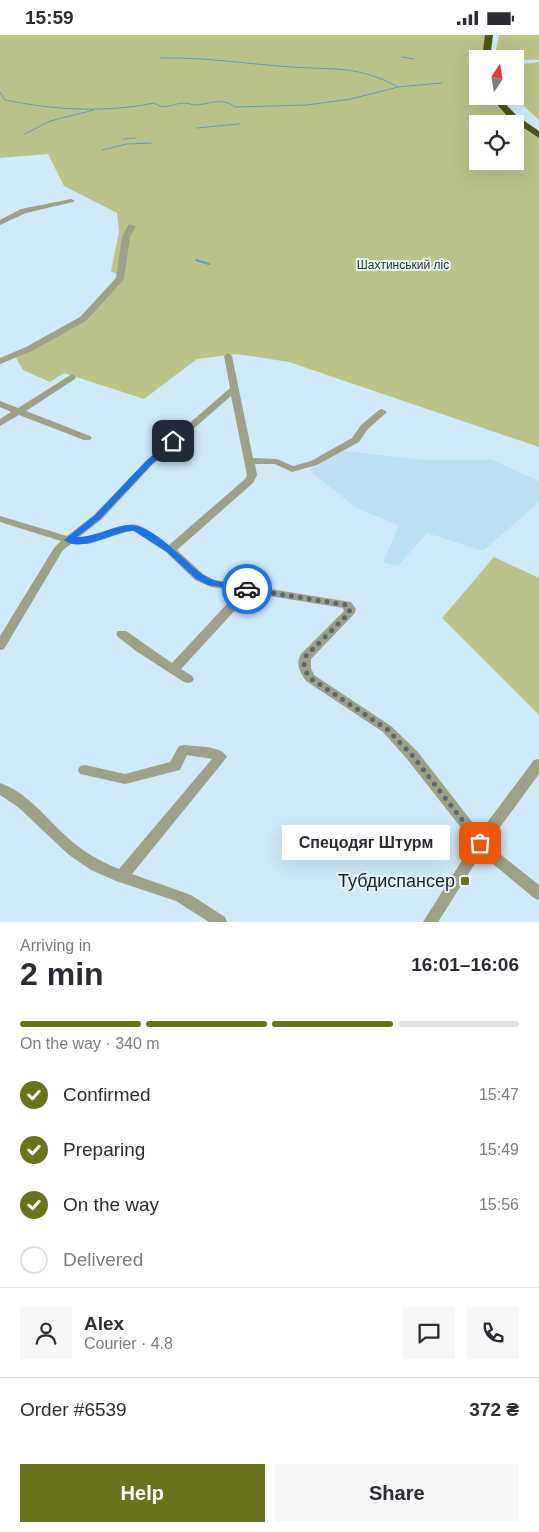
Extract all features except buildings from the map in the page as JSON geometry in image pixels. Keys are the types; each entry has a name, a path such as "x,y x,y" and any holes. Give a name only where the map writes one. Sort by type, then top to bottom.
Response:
{"highway":[{"path":"487,50 489,35"},
{"path":"502,105 514,118 539,135"}],"street":[{"path":"0,223 24,211 71,201"},
{"path":"0,361 29,349 83,319 120,279 126,237 132,226"},
{"path":"170,550 249,481 252,475 228,356"},
{"path":"0,423 72,377"},
{"path":"0,646 59,549 98,517 149,463 234,389"},
{"path":"0,404 87,438"},
{"path":"250,461 272,459 281,461 292,469 314,463 356,440 364,427 382,412"},
{"path":"0,519 68,540 89,541 128,528 136,529 170,550 200,577 211,583 347,605 350,609 349,613 305,657 303,664 305,671 310,678 387,729 412,755 490,854 539,894"},
{"path":"173,670 248,589"},
{"path":"122,634 188,679"},
{"path":"85,770 125,779 170,768 175,765 184,750 215,754 221,757 121,877"},
{"path":"430,922 480,843 539,764"},
{"path":"0,788 25,803 86,859 121,877 181,897 220,922"}],"shaded area":[{"path":"344,451 426,460 492,460 539,481 539,502 483,551 427,533 398,566 383,562 399,526 355,507 309,470"}],"green space":[{"name":"Шахтинський ліс","path":"0,35 485,35 484,50 469,50 469,105 496,105 506,115 469,115 469,170 524,170 524,129 539,138 539,447 289,362 237,354 197,359 144,399 64,373 50,382 23,370 16,358 82,323 123,277 111,271 119,232 117,213 64,186 48,154 0,158"},
{"path":"499,35 539,35 539,60 524,60 524,50 496,50"},
{"path":"539,62 539,120 523,105 524,64"},
{"path":"494,557 539,578 539,715 442,618"}],"waterway":[{"path":"402,57 414,59"},
{"path":"161,58 346,70 370,75 398,87"},
{"path":"398,87 442,83"},
{"path":"0,92 5,100 61,108 98,109 154,103 165,107 180,103 196,105 216,102 226,102 235,107 307,105 351,99 398,87"},
{"path":"25,134 50,121 94,110"},
{"path":"197,128 239,124"},
{"path":"124,139 136,138"},
{"path":"102,150 127,144 151,143"},
{"path":"196,260 209,264"}],"way so far":[{"path":"247,589 347,605 350,609 349,613 305,657 303,664 305,671 310,678 362,710 387,729 412,755 480,843"}],"place":[{"name":"Спецодяг Штурм","path":"480,843"},
{"name":"Тубдиспансер","path":"465,881"}],"route":[{"path":"173,441 149,463 98,517 76,536 68,540 89,541 128,528 136,529 170,550 200,577 211,583 247,589"}]}
